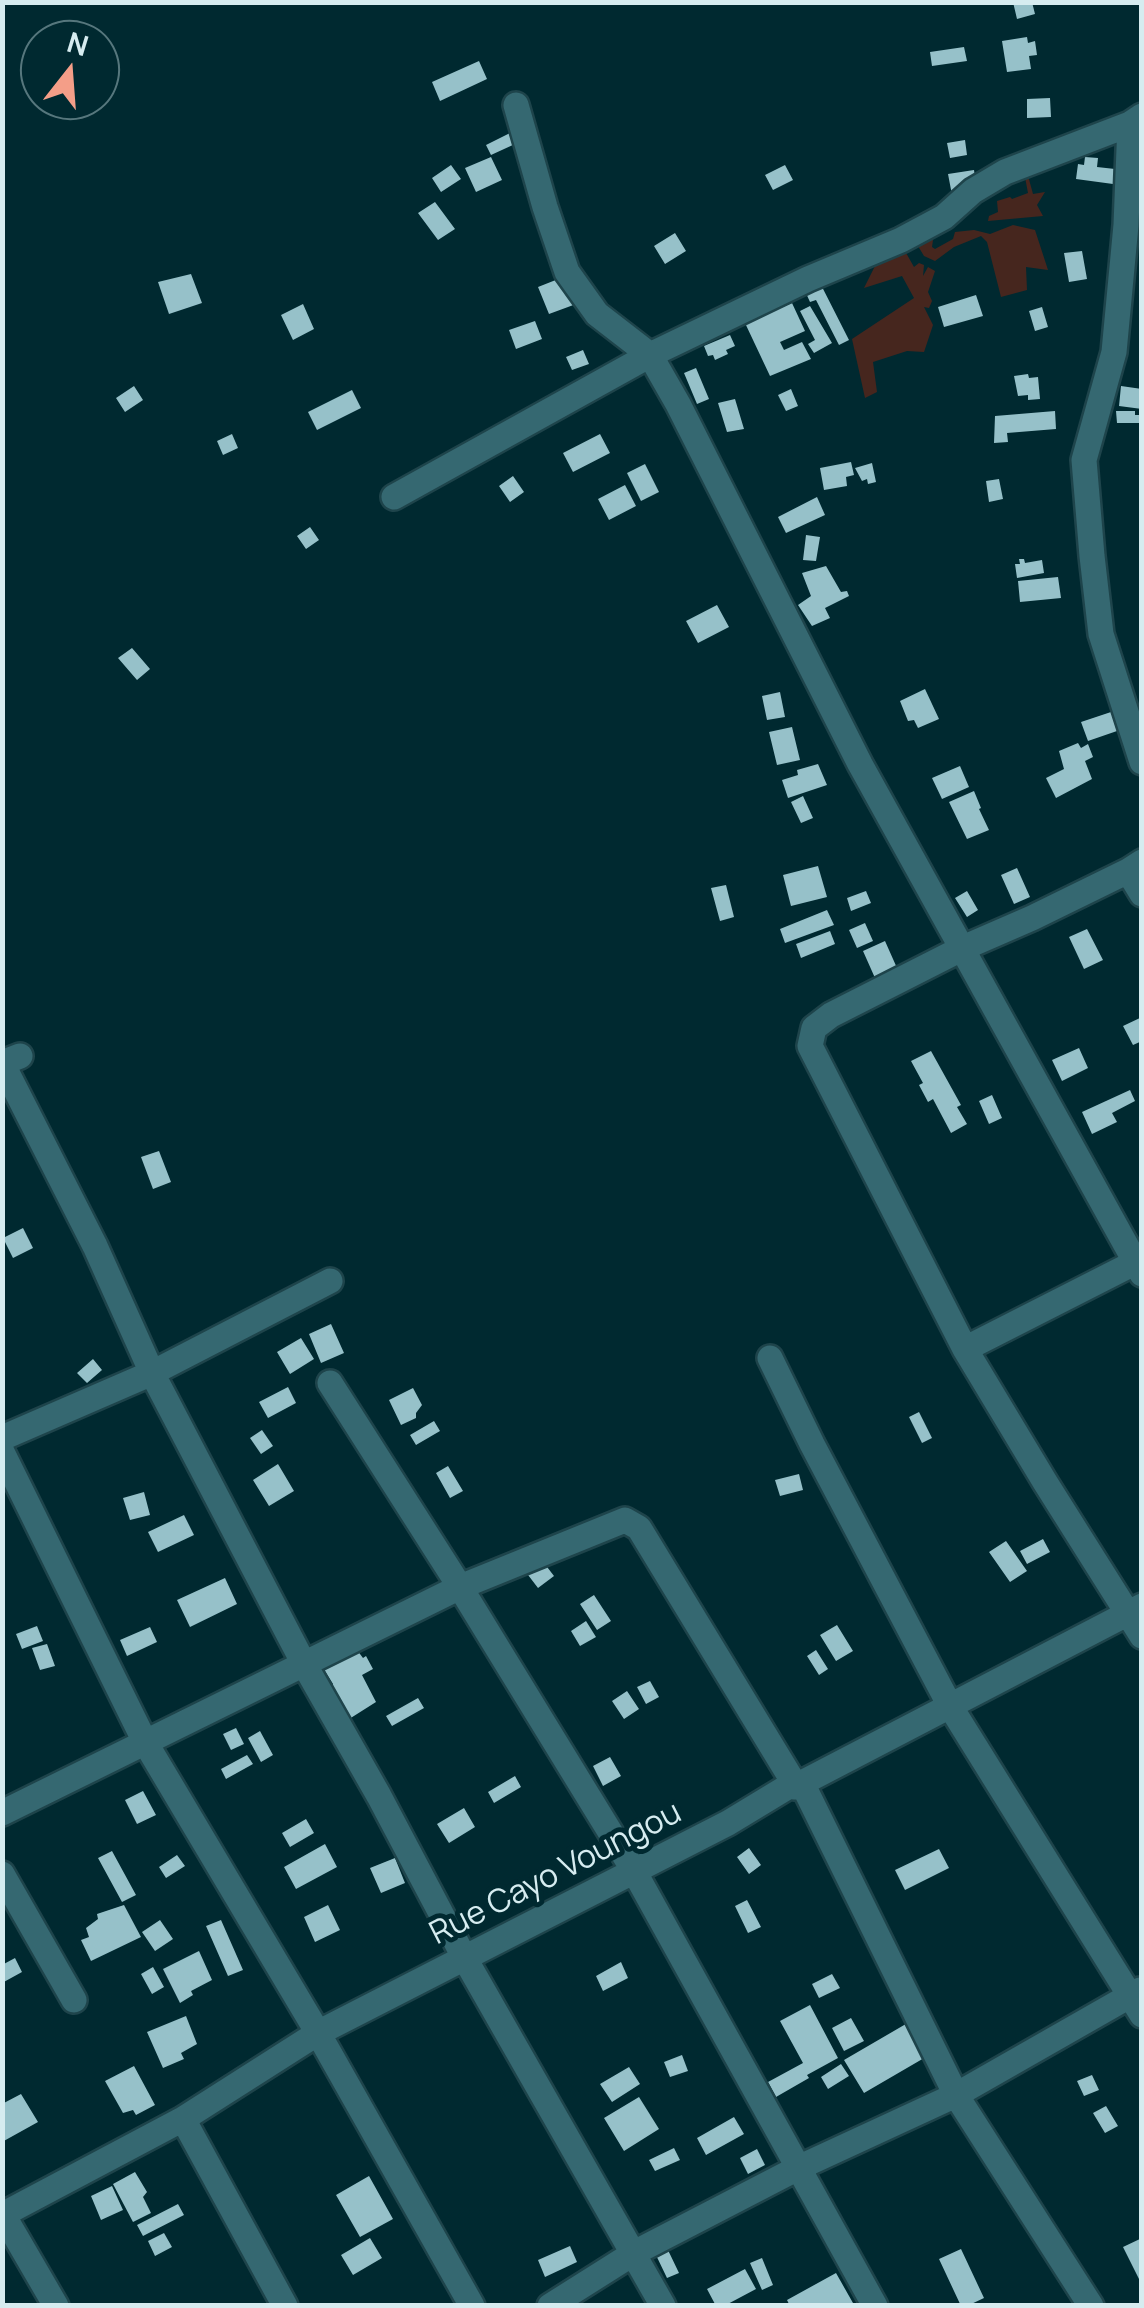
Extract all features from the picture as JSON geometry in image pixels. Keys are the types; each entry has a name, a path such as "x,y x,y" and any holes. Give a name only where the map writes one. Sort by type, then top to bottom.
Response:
{"street":[{"path":"516,105 567,272 596,314 650,355 860,764 1139,1265 965,1348"},
{"path":"394,497 650,355 808,278 900,240 944,216 973,191 1006,172 1136,120 1114,352 1084,460 1101,634 1142,762"},
{"path":"1142,894 1135,866 831,1015 814,1028 810,1046 965,1348 1045,1482 1135,1609 1142,1636"},
{"path":"20,1056 2,1064 95,1246 152,1373 304,1664 464,1957 663,2306"},
{"path":"2,1438 152,1373 330,1282"},
{"path":"550,2306 634,2253 798,2168 956,2095 1137,2000 950,1706 770,1358"},
{"path":"330,1382 634,1871 875,2306"},
{"path":"2,1452 145,1742 318,2032 472,2306"},
{"path":"2,1813 460,1587 625,1520 639,1528 798,1783 956,2095 1091,2306"},
{"name":"Rue Cayo Voungou","path":"3,2214 182,2119 318,2032 728,1824 798,1783 1135,1609"},
{"path":"2,1874 74,2000"},
{"path":"182,2119 285,2306"},
{"path":"3,2214 56,2306"}],"shaded area":[{"path":"1024,172 1033,194 1045,192 1037,205 1043,216 988,221 989,216 998,212 997,201 1028,193"},
{"path":"1013,225 1035,230 1048,270 1026,267 1027,290 1001,297 987,242 981,236 954,247 935,261 924,256 918,246 921,237 933,240 935,249 953,239 955,232 974,230 990,234"},
{"path":"901,244 914,267 924,265 923,276 928,267 935,271 928,292 932,301 929,308 924,307 933,325 924,352 907,351 873,362 877,392 865,398 852,339 914,298 902,276 864,288 882,252"}],"building":[{"path":"1013,2 1032,2 1035,14 1017,19"},
{"path":"1027,37 1028,43 1035,41 1037,55 1029,56 1031,69 1007,72 1002,41"},
{"path":"964,47 967,61 932,66 930,52"},
{"path":"479,61 487,79 440,101 432,82"},
{"path":"1050,98 1051,117 1027,118 1027,99"},
{"path":"510,133 515,144 491,155 486,145"},
{"path":"965,140 967,155 950,158 947,143"},
{"path":"491,157 502,180 476,192 465,168"},
{"path":"1085,157 1098,158 1097,167 1115,169 1113,184 1076,179 1078,164 1084,165"},
{"path":"451,165 461,179 441,192 432,178"},
{"path":"785,165 793,180 773,190 765,175"},
{"path":"974,170 977,190 952,195 948,174"},
{"path":"435,202 455,229 438,240 418,213"},
{"path":"675,233 686,251 665,264 654,246"},
{"path":"1082,251 1087,279 1069,282 1064,253"},
{"path":"576,272 587,300 549,314 538,287"},
{"path":"191,274 202,303 169,314 158,282"},
{"path":"817,277 849,340 839,345 816,300 810,302 805,291"},
{"path":"976,295 983,316 944,327 938,307"},
{"path":"792,303 805,331 780,342 784,350 802,342 811,359 770,376 745,323"},
{"path":"303,304 314,329 293,340 281,315"},
{"path":"810,306 832,343 814,353 808,344 815,340 800,311"},
{"path":"1042,307 1048,327 1035,331 1029,311"},
{"path":"535,321 542,339 516,349 509,330"},
{"path":"730,335 735,346 726,350 728,354 715,360 713,355 708,356 704,346"},
{"path":"583,350 589,364 572,370 566,357"},
{"path":"696,368 709,399 697,404 684,373"},
{"path":"1028,374 1029,378 1038,377 1040,399 1018,396 1014,376"},
{"path":"134,386 143,400 125,412 116,398"},
{"path":"1121,386 1142,389 1142,409 1119,406"},
{"path":"791,389 798,406 786,411 778,395"},
{"path":"352,390 361,408 317,430 308,412"},
{"path":"735,399 744,429 727,432 718,403"},
{"path":"1055,411 1056,429 1007,433 1008,442 994,443 995,416"},
{"path":"1116,411 1135,411 1135,415 1141,415 1141,423 1117,423"},
{"path":"232,434 238,448 223,455 217,441"},
{"path":"600,434 610,453 573,472 563,453"},
{"path":"851,462 854,475 846,477 847,486 824,490 820,468"},
{"path":"872,463 876,482 868,484 855,468"},
{"path":"645,464 659,492 641,501 627,473"},
{"path":"513,476 524,492 510,502 499,486"},
{"path":"999,479 1003,499 989,502 986,481"},
{"path":"625,485 636,506 609,520 598,499"},
{"path":"817,497 825,515 786,533 778,517"},
{"path":"310,527 319,540 306,549 297,536"},
{"path":"806,535 820,537 816,561 803,560"},
{"path":"1019,559 1025,563 1042,560 1044,573 1017,578 1015,564 1020,564"},
{"path":"826,566 841,592 847,591 849,596 825,608 830,618 812,626 798,605 811,596 802,573"},
{"path":"1058,577 1061,598 1020,602 1018,581"},
{"path":"717,605 729,627 698,643 686,621"},
{"path":"132,648 150,669 137,680 118,658"},
{"path":"925,689 939,719 918,728 914,720 908,721 900,701"},
{"path":"780,692 785,717 767,720 762,696"},
{"path":"1111,712 1117,731 1088,741 1081,722"},
{"path":"792,727 800,760 777,765 769,732"},
{"path":"1078,743 1081,748 1088,744 1093,757 1085,761 1092,779 1056,798 1046,778 1064,769 1059,751"},
{"path":"818,764 827,785 788,798 782,780 798,775 797,770"},
{"path":"960,766 969,787 942,799 932,778"},
{"path":"974,791 989,830 967,839 949,802"},
{"path":"803,796 813,818 801,823 791,802"},
{"path":"818,866 827,897 791,906 783,875"},
{"path":"1017,868 1030,897 1014,904 1001,875"},
{"path":"726,885 734,917 720,921 711,888"},
{"path":"866,891 871,903 851,911 847,898"},
{"path":"967,891 978,910 967,917 955,898"},
{"path":"827,910 834,925 785,943 780,929"},
{"path":"865,923 873,941 857,948 849,930"},
{"path":"1087,929 1103,960 1084,969 1069,937"},
{"path":"830,931 835,944 801,958 796,944"},
{"path":"885,941 901,977 879,987 863,951"},
{"path":"1142,1017 1142,1041 1133,1045 1123,1026"},
{"path":"1079,1048 1088,1068 1062,1081 1052,1060"},
{"path":"931,1051 961,1105 957,1107 967,1124 951,1133 933,1099 928,1102 911,1061"},
{"path":"1130,1090 1135,1101 1112,1113 1117,1122 1092,1134 1082,1112"},
{"path":"992,1095 1002,1118 989,1124 979,1101"},
{"path":"159,1151 171,1182 153,1189 141,1157"},
{"path":"23,1228 33,1248 13,1258 3,1238"},
{"path":"331,1324 344,1353 321,1363 309,1334"},
{"path":"301,1338 314,1359 290,1374 277,1352"},
{"path":"93,1359 102,1370 87,1383 77,1373"},
{"path":"288,1387 296,1403 268,1418 259,1402"},
{"path":"413,1388 422,1405 416,1418 401,1425 389,1400"},
{"path":"919,1412 932,1438 922,1443 909,1417"},
{"path":"434,1421 440,1431 416,1445 410,1435"},
{"path":"262,1430 273,1446 261,1454 250,1438"},
{"path":"278,1464 294,1491 269,1506 253,1480"},
{"path":"448,1466 463,1491 450,1498 436,1473"},
{"path":"799,1474 803,1490 780,1496 775,1480"},
{"path":"144,1492 150,1515 130,1520 123,1498"},
{"path":"184,1515 194,1535 158,1552 148,1532"},
{"path":"1043,1539 1050,1552 1027,1564 1020,1551"},
{"path":"1006,1541 1027,1571 1010,1582 989,1552"},
{"path":"541,1559 554,1576 538,1588 525,1571"},
{"path":"225,1578 237,1604 190,1627 177,1600"},
{"path":"594,1595 611,1621 597,1630 580,1604"},
{"path":"586,1621 596,1637 580,1646 571,1631"},
{"path":"837,1625 853,1651 836,1661 820,1635"},
{"path":"37,1626 43,1641 22,1649 16,1634"},
{"path":"150,1627 157,1642 127,1656 120,1640"},
{"path":"47,1644 55,1666 40,1670 32,1648"},
{"path":"357,1650 363,1658 366,1656 373,1669 362,1675 376,1702 346,1721 323,1668"},
{"path":"816,1650 828,1669 819,1675 807,1656"},
{"path":"650,1681 659,1697 646,1704 637,1687"},
{"path":"627,1691 639,1709 624,1719 612,1701"},
{"path":"418,1698 424,1708 392,1726 386,1716"},
{"path":"236,1728 244,1744 231,1750 223,1734"},
{"path":"260,1731 273,1755 261,1762 248,1738"},
{"path":"247,1755 253,1764 226,1779 221,1769"},
{"path":"610,1757 621,1776 603,1786 593,1766"},
{"path":"515,1776 521,1787 494,1803 488,1792"},
{"path":"143,1791 156,1815 137,1824 125,1800"},
{"path":"464,1808 475,1827 449,1843 437,1824"},
{"path":"306,1819 314,1833 290,1847 282,1833"},
{"path":"325,1844 337,1867 296,1889 284,1867"},
{"path":"749,1848 761,1865 749,1874 737,1857"},
{"path":"939,1849 949,1868 905,1890 895,1870"},
{"path":"112,1851 136,1895 122,1902 98,1858"},
{"path":"177,1855 185,1866 166,1878 159,1867"},
{"path":"395,1858 405,1883 381,1893 370,1868"},
{"path":"747,1900 761,1927 748,1933 735,1906"},
{"path":"124,1905 141,1937 91,1961 81,1940 89,1937 86,1928 98,1919 97,1914"},
{"path":"328,1905 340,1930 315,1942 304,1917"},
{"path":"160,1920 173,1939 155,1951 142,1932"},
{"path":"221,1920 243,1970 228,1976 206,1926"},
{"path":"199,1951 212,1980 191,1991 193,1995 180,2003 163,1969"},
{"path":"15,1958 22,1972 2,1983 2,1965"},
{"path":"621,1962 628,1978 603,1991 596,1976"},
{"path":"153,1967 164,1987 152,1994 141,1974"},
{"path":"832,1974 840,1988 819,1998 812,1984"},
{"path":"810,2005 838,2058 776,2097 768,2082 803,2063 780,2021"},
{"path":"186,2016 197,2044 181,2053 184,2059 163,2068 147,2032"},
{"path":"851,2018 864,2041 844,2051 832,2028"},
{"path":"911,2021 931,2054 864,2093 844,2060"},
{"path":"682,2055 688,2071 670,2077 664,2062"},
{"path":"841,2064 849,2076 828,2089 821,2077"},
{"path":"134,2066 155,2105 136,2115 133,2110 123,2113 105,2081"},
{"path":"629,2067 640,2084 612,2102 600,2084"},
{"path":"1092,2075 1099,2090 1084,2096 1077,2081"},
{"path":"21,2094 38,2122 2,2142 2,2104"},
{"path":"639,2097 659,2129 624,2151 604,2118"},
{"path":"1106,2106 1118,2126 1105,2133 1093,2113"},
{"path":"734,2117 744,2134 706,2155 697,2138"},
{"path":"674,2148 680,2160 655,2171 649,2160"},
{"path":"757,2149 765,2165 748,2174 740,2158"},
{"path":"135,2172 147,2192 143,2197 151,2213 133,2222 113,2184"},
{"path":"369,2176 393,2219 360,2237 336,2195"},
{"path":"112,2186 123,2210 101,2220 91,2196"},
{"path":"178,2204 184,2215 143,2236 137,2225"},
{"path":"164,2233 172,2247 155,2256 148,2241"},
{"path":"370,2238 382,2258 353,2275 341,2255"},
{"path":"1142,2238 1142,2285 1123,2247"},
{"path":"570,2246 577,2262 545,2277 538,2260"},
{"path":"667,2248 679,2273 667,2278 655,2253"},
{"path":"961,2249 984,2298 967,2306 961,2306 939,2259"},
{"path":"762,2258 773,2285 762,2290 750,2263"},
{"path":"745,2269 756,2289 724,2306 716,2306 707,2289"},
{"path":"836,2273 853,2303 790,2306 787,2300"}]}
